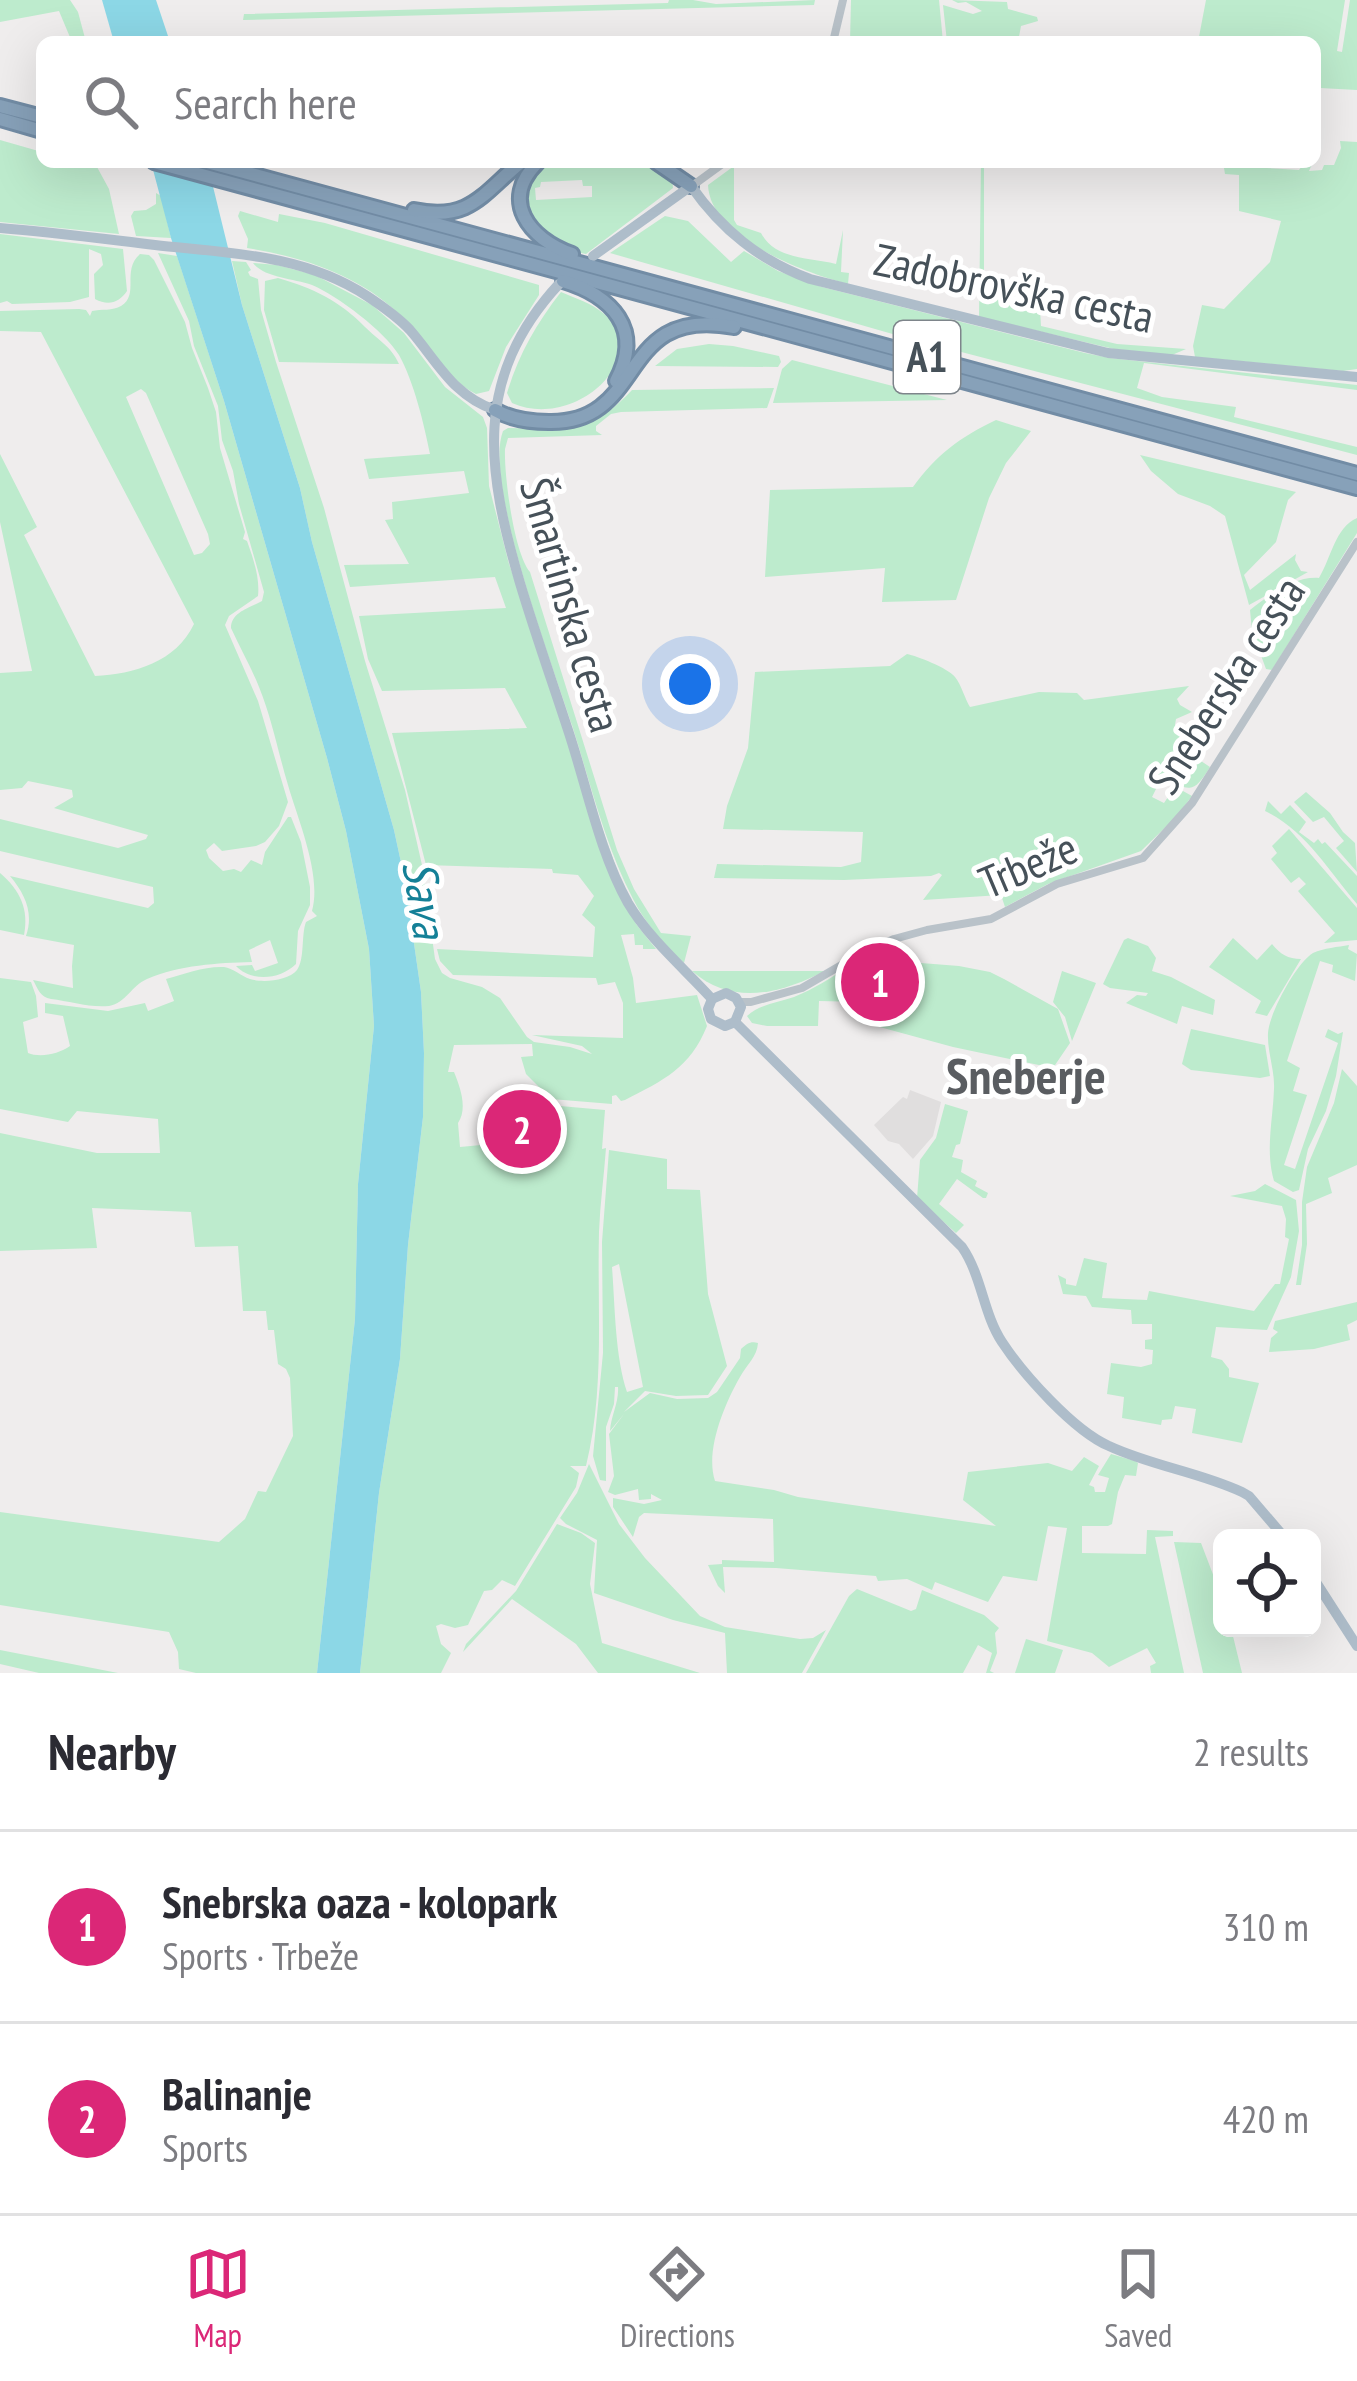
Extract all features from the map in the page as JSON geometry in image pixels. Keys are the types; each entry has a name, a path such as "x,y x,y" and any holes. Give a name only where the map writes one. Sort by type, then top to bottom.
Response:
{"highway":[{"path":"0,106 36,115"},
{"path":"0,119 36,129"},
{"name":"A1","path":"176,168 1357,488"},
{"name":"A1","path":"230,168 1357,474"},
{"path":"319,192 340,191 420,212 450,212 480,201 515,168"},
{"path":"532,168 520,197 529,226 550,245 605,270"},
{"path":"665,168 691,186"},
{"path":"675,168 691,186"},
{"path":"495,410 553,415 585,409 612,387 626,354 622,322 608,304 518,261"},
{"path":"495,410 511,418 541,422 573,421 589,415 617,392 648,347 682,327 716,324 786,334"}],"main road":[{"path":"593,256 691,186"},
{"name":"Zadobrovška cesta","path":"691,186 741,242 810,279 1108,352 1357,377"},
{"path":"0,228 260,256 316,269 368,297 408,328 456,388 495,410"},
{"name":"Šmartinska cesta","path":"559,284 516,344 495,410 494,469 505,529 626,898 665,951 712,999"},
{"path":"726,993 739,1002 735,1022 724,1026 711,1019 712,999 726,993"},
{"path":"735,1022 962,1247 1003,1343 1082,1430 1113,1448 1242,1492 1277,1529"},
{"path":"1321,1590 1357,1646"}],"street":[{"path":"834,36 843,0"},
{"path":"691,186 716,168"},
{"name":"Sneberska cesta","path":"1143,858 1192,802 1357,542"},
{"name":"Trbeže","path":"739,1002 802,988 894,939 991,920 1057,884 1143,858"}],"shaded area":[{"path":"910,1090 941,1102 933,1136 913,1159 874,1125 903,1097 907,1099"}],"green space":[{"path":"0,0 70,0 84,36 69,36 59,11 0,22"},
{"path":"669,0 716,4 815,0 814,5 243,20 244,14"},
{"path":"851,0 939,0 942,36 850,36"},
{"path":"952,0 1007,2 1008,9 1038,21 1021,26 1019,36 946,36 943,5 973,14 982,11"},
{"path":"1206,0 1345,0 1337,51 1342,52 1350,0 1357,0 1357,90 1321,88 1321,36 1199,36"},
{"path":"0,140 36,150 36,168 98,168 109,189 119,234 0,222"},
{"path":"1340,141 1357,142 1357,369 1195,357 1202,305 1224,309 1270,262 1281,221 1239,211 1239,175 1225,174 1224,168 1322,170 1324,165 1334,165"},
{"path":"537,168 658,168 672,178 673,188 586,254 546,236 523,198","holes":["582,180 583,186 592,186 592,197 536,200 535,188 541,182"]},
{"path":"734,168 734,220 761,233 784,253 836,264 843,230 841,272 849,273 848,284 785,262 742,237 713,204 708,185"},
{"path":"984,168 984,293 1001,294 1002,299 1040,309 1041,326 1117,344 1186,349 1172,355 1114,349 979,317"},
{"path":"156,193 161,196 171,238 136,236 131,216 156,204"},
{"path":"240,211 278,222 279,214 325,223 539,285 539,295 506,347 489,391 476,394 454,378 399,314 365,288 308,262 247,248"},
{"path":"665,216 688,221 731,262 744,251 778,271 822,287 1085,353 1357,385 1357,390 1144,363 1137,388 1162,397 1236,407 1234,417 1357,447 1357,455 896,335 610,253"},
{"path":"0,234 123,249 127,291 113,302 95,299 94,274 103,265 101,254 89,249 89,297 70,302 0,303"},
{"path":"158,253 177,256 224,401 327,758 369,949 374,1026 358,1184 355,1319 317,1673 196,1673 179,1669 169,1632 0,1605 0,1512 219,1542 245,1519 258,1491 266,1492 293,1436 290,1378 278,1364 274,1330 268,1330 266,1311 243,1311 238,1246 195,1247 191,1212 92,1208 97,1248 0,1251 0,1133 97,1153 160,1153 158,1119 77,1111 68,1122 0,1109 0,978 31,982 38,1017 23,1022 28,1053 49,1054 70,1046 63,1016 45,1013 45,1003 108,1011 145,1003 148,1011 174,1001 166,979 195,971 224,967 255,980 281,979 297,970 306,922 317,916 312,911 314,881 308,848 271,723 231,628 238,614 262,601 264,592 222,440 218,406 189,321"},
{"path":"140,254 154,260 185,322 216,412 220,448 258,589 258,596 229,616 225,625 258,701 288,802 279,826 265,842 222,851 214,843 206,850 223,871 241,872 251,860 262,865 265,852 291,817 301,842 310,905 298,931 296,964 282,973 257,977 236,966 252,965 255,971 278,963 270,940 249,950 252,962 160,974 141,982 115,1004 94,1006 47,998 38,989 33,980 73,988 74,945 26,936 27,904 10,876 148,908 154,903 153,887 0,851 0,819 118,848 148,835 54,808 73,797 72,790 28,781 22,788 0,790 0,673 32,671 0,522 0,454 37,527 24,535 95,676 152,664 176,648 194,624 41,332 0,331 0,311 79,309 90,316 92,311 118,308 129,295","holes":["141,389 208,534 210,544 202,553 194,555 126,397"]},
{"path":"232,261 246,262 250,276 258,279 261,310 405,790 422,865 435,959 442,973 500,998 534,1042 592,1054 582,1046 532,1035 623,1038 623,1003 615,982 598,985 596,978 453,975 440,961 437,949 593,957 595,927 582,915 594,896 578,875 553,873 552,869 426,865 392,733 527,728 505,688 382,691 368,659 359,616 506,608 495,577 350,587 344,565 409,564 385,520 393,519 392,502 469,493 464,471 369,479 364,459 430,454 414,390 399,355 372,325 334,297 312,285 265,272 253,263 315,275 372,305 404,333 445,387 483,417 489,486 509,564 636,924 656,949 635,945 634,934 621,935 636,1003 697,995 707,1026 674,1071 625,1100 612,1096 612,1104 551,1099 526,1074 521,1057 533,1056 532,1044 454,1045 448,1072 454,1072 462,1098 460,1147 533,1140 512,1139 511,1121 533,1120 535,1138 535,1122 547,1116 549,1105 605,1110 602,1149 606,1148 599,1232 598,1379 586,1466 570,1466 579,1473 576,1487 515,1586 502,1580 484,1591 468,1625 436,1626 441,1644 451,1653 441,1673 360,1673 379,1493 400,1359 423,1117 421,992 405,881 300,488"},
{"path":"278,278 346,310 399,364 279,362 264,310 265,281"},
{"path":"561,292 598,309 617,331 619,350 613,369 582,399 560,407 536,409 512,403 507,393 517,365"},
{"path":"709,344 779,356 781,362 778,367 655,366 677,349"},
{"path":"792,360 947,400 773,403 782,369"},
{"path":"774,388 767,408 621,412 596,426 602,435 508,438 505,449 519,549 617,850 661,933 691,936 684,963 638,908 606,835 511,531 499,456 503,431 508,428 576,427 603,415 632,390"},
{"path":"996,420 1031,431 1006,463 989,498 956,600 882,602 885,568 765,577 770,490 913,487 950,448"},
{"path":"1140,455 1296,492 1288,500 1276,542 1244,575 1250,590 1296,554 1301,571 1308,572 1249,605 1225,516 1178,494"},
{"path":"1357,518 1357,533 1272,670 1266,669 1250,610 1291,583 1319,578 1339,536"},
{"path":"907,654 951,674 970,707 1039,692 1077,693 1084,700 1189,686 1177,699 1192,712 1176,719 1175,725 1192,742 1186,751 1210,767 1193,787 1159,783 1152,797 1164,803 1172,791 1192,796 1141,851 1048,884 1005,907 1001,895 923,900 942,875 939,873 844,880 714,878 717,864 841,867 861,862 863,832 723,829 748,748 755,672 890,666"},
{"path":"1306,792 1355,843 1357,872 1336,848 1344,841 1324,817 1313,822 1294,802"},
{"path":"1268,801 1281,814 1290,805 1306,822 1299,832 1314,843 1318,839 1325,842 1357,876 1357,904 1304,840 1265,811"},
{"path":"1289,829 1357,908 1357,940 1324,943 1335,933 1298,891 1306,884 1299,877 1291,883 1271,859 1277,853 1272,846"},
{"path":"0,873 21,901 24,935 0,930"},
{"path":"1128,938 1148,946 1156,958 1152,971 1215,1000 1213,1015 1182,1006 1177,1024 1126,1003 1148,993 1103,984"},
{"path":"1233,938 1257,960 1272,944 1285,955 1301,959 1267,1016 1255,1013 1261,1001 1209,967"},
{"path":"1349,945 1357,954 1355,981 1320,961 1287,1061 1300,1068 1293,1091 1307,1095 1284,1165 1295,1169 1338,1043 1325,1037 1328,1029 1343,1032 1326,1111 1308,1149 1299,1190 1293,1192 1274,1181 1271,1169 1274,1082 1270,1025 1284,990 1306,959 1317,951"},
{"path":"881,950 908,962 990,972 1058,1009 1070,1043 1053,1068 876,1026 872,986"},
{"path":"849,966 861,969 864,1002 819,1001 818,1026 767,1026 752,1023 747,1016 794,997"},
{"path":"692,971 825,971 775,990 741,993"},
{"path":"1062,971 1096,983 1072,1041 1065,1017 1053,1002"},
{"path":"1191,1029 1265,1045 1270,1076 1191,1070 1182,1064"},
{"path":"1342,1069 1357,1086 1357,1165 1328,1178 1332,1193 1306,1204 1307,1244 1301,1285 1296,1285 1307,1167 1334,1103"},
{"path":"945,1104 968,1111 952,1157 963,1160 961,1172 988,1193 983,1198 957,1179 939,1204 964,1225 956,1233 917,1198 920,1160 936,1138"},
{"path":"609,1150 667,1159 667,1189 700,1190 708,1294 727,1366 708,1395 645,1391 624,1412 650,1393 677,1399 708,1398 740,1358 741,1349 758,1343 718,1428 712,1456 715,1481 996,1526 963,1500 968,1472 1048,1463 1072,1471 1084,1457 1099,1466 1089,1485 1095,1492 1105,1492 1109,1478 1098,1475 1111,1454 1138,1463 1136,1476 1125,1475 1112,1524 1082,1526 1082,1553 1146,1554 1147,1530 1173,1531 1173,1536 1155,1537 1184,1673 1151,1673 1150,1666 1156,1663 1147,1648 1109,1667 1092,1653 1047,1641 1067,1528 1048,1526 1037,1581 1003,1576 988,1602 935,1582 932,1590 907,1579 878,1581 876,1576 776,1568 723,1567 725,1593 708,1565 722,1564 722,1560 774,1562 773,1519 644,1513 633,1537 613,1507 613,1498 644,1504 662,1500 651,1494 651,1499 639,1500 638,1489 615,1495 608,1492 614,1476 609,1434 624,1414 610,1431 618,1387 606,1427 606,1481 600,1480 593,1456 603,1353 602,1242","holes":["619,1264 643,1387 627,1392 620,1363 612,1267"]},
{"path":"1265,1184 1296,1200 1299,1231 1291,1277 1267,1330 1216,1327 1211,1357 1222,1360 1229,1377 1259,1383 1242,1443 1192,1433 1196,1409 1175,1406 1172,1419 1162,1420 1161,1425 1122,1418 1124,1397 1107,1394 1111,1363 1152,1364 1153,1350 1145,1349 1145,1340 1152,1339 1152,1324 1132,1324 1131,1310 1092,1307 1086,1296 1063,1294 1058,1275 1076,1286 1084,1258 1107,1263 1102,1298 1147,1300 1149,1291 1254,1311 1275,1284 1280,1284 1289,1239 1285,1237 1286,1219 1282,1206 1230,1196"},
{"path":"1357,1302 1357,1320 1347,1325 1350,1340 1314,1349 1269,1352 1271,1338 1278,1332 1273,1329 1275,1321"},
{"path":"589,1464 619,1524 700,1616 725,1627 800,1639 826,1630 802,1673 727,1673 725,1633 594,1593 597,1540 560,1518"},
{"path":"557,1524 595,1543 590,1584 602,1643 700,1673 598,1673 576,1644 512,1599 463,1652 516,1591"},
{"path":"1174,1542 1201,1543 1213,1574 1213,1637 1233,1637 1242,1673 1203,1673"},
{"path":"857,1589 911,1611 922,1590 984,1615 999,1628 990,1671 994,1673 986,1673 992,1653 978,1645 963,1673 806,1673"},
{"path":"1026,1639 1063,1650 1055,1673 1015,1673"},
{"path":"0,1650 118,1673 39,1673 0,1664"}],"water":[{"path":"102,0 156,0 168,36 112,36"},
{"name":"Sava","path":"153,168 208,168 242,305 300,488 394,830 421,992 423,1117 400,1359 379,1493 360,1673 317,1673 355,1319 358,1184 374,1026 369,949 327,758 224,401"}],"place":[{"name":"Snebrska oaza - kolopark","path":"880,982"},
{"name":"Balinanje","path":"522,1129"}],"district":[{"name":"Sneberje","path":"1026,1076"}]}
